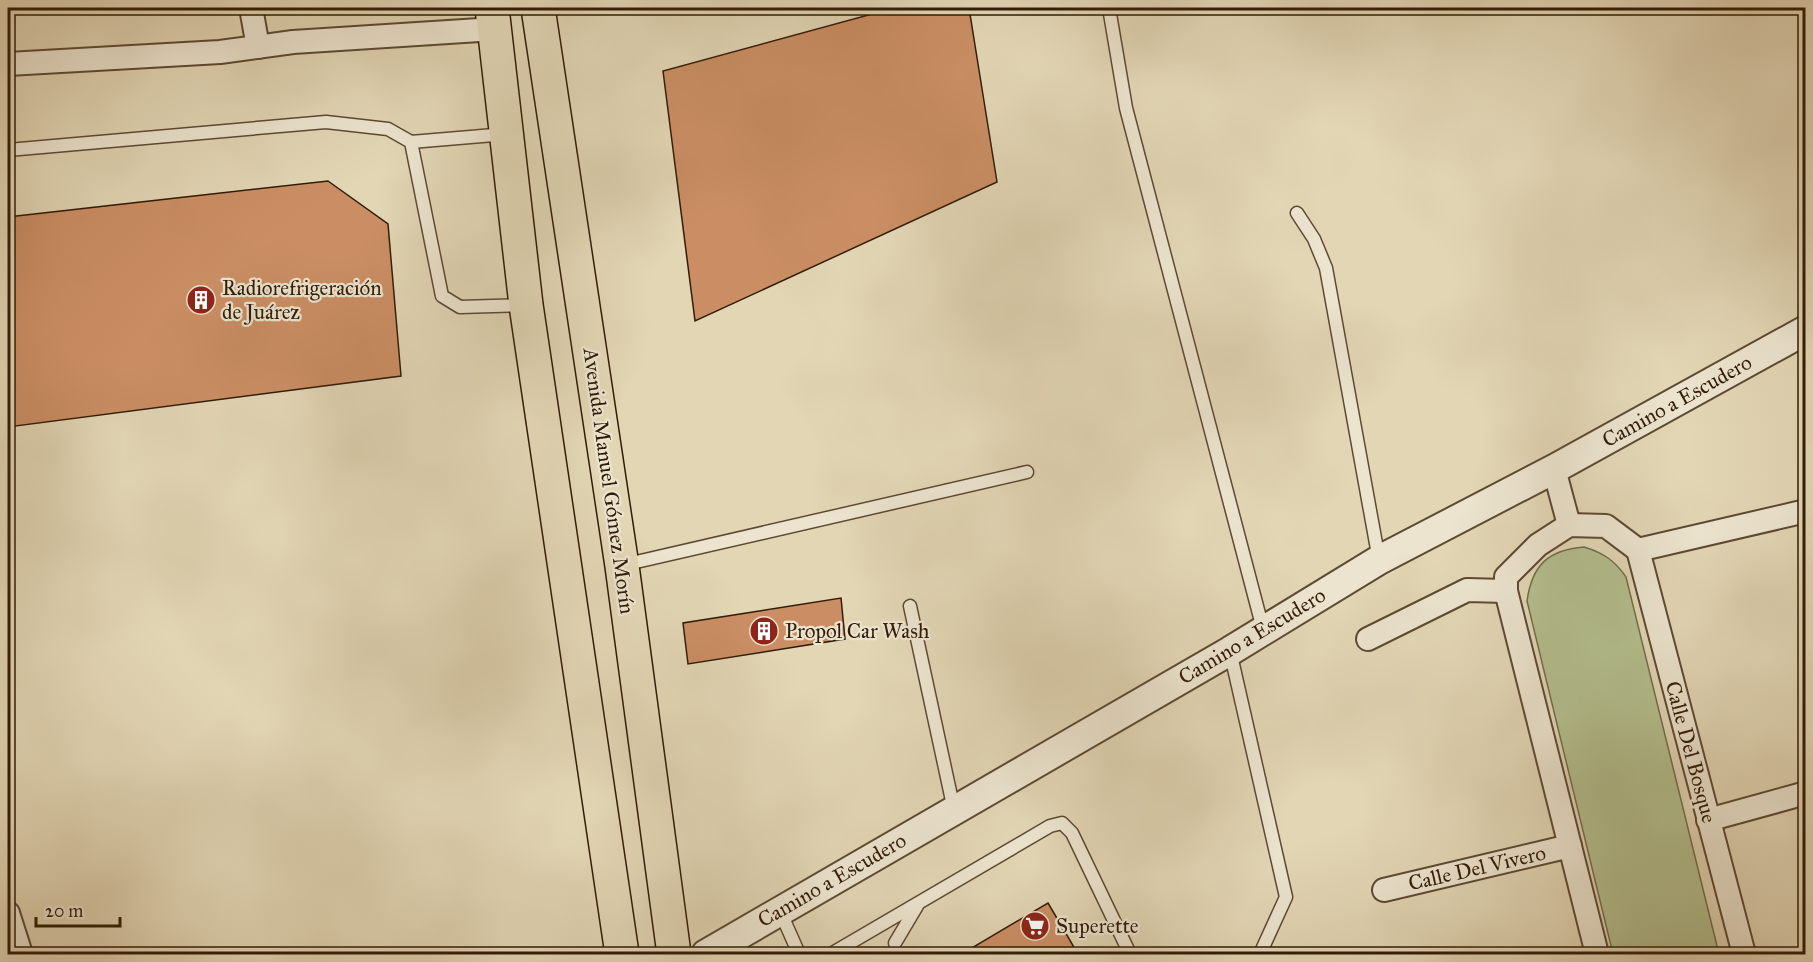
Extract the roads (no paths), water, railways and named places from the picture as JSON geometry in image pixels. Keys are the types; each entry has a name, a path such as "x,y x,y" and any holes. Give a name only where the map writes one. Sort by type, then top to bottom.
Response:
{"main road":[{"name":"Avenida Manuel Gómez Morín","path":"538,8 622,566 674,954"},
{"path":"493,18 526,305 622,954"}],"street":[{"path":"251,8 258,47"},
{"path":"8,64 220,52 493,18"},
{"name":"Camino a Escudero","path":"706,954 1230,651 1378,560 1554,469 1806,330"},
{"path":"1554,469 1569,525"},
{"path":"1597,954 1506,591 1506,577 1538,546 1569,525 1606,526 1638,550 1806,511"},
{"name":"Calle Del Bosque","path":"1638,550 1744,954"},
{"path":"1368,639 1467,590 1506,591"},
{"path":"1708,820 1806,793"},
{"name":"Calle Del Vivero","path":"1384,890 1570,846"},
{"path":"8,913 21,954"}],"lane":[{"path":"1109,8 1126,108 1263,629"},
{"path":"8,150 326,122 388,129 411,142 507,134"},
{"path":"411,142 442,296 460,307 526,305"},
{"path":"1297,213 1314,239 1326,268 1378,560"},
{"path":"622,566 1027,472"},
{"path":"910,606 954,810"},
{"path":"1230,651 1286,897 1260,954"},
{"path":"831,954 1050,826 1062,823 1072,833 1130,954"},
{"path":"895,943 918,903"},
{"path":"779,910 799,954"}],"place":[{"name":"Radiorefrigeración de Juárez","path":"201,300"},
{"name":"Propol Car Wash","path":"764,631"},
{"name":"Superette","path":"1035,926"}]}
